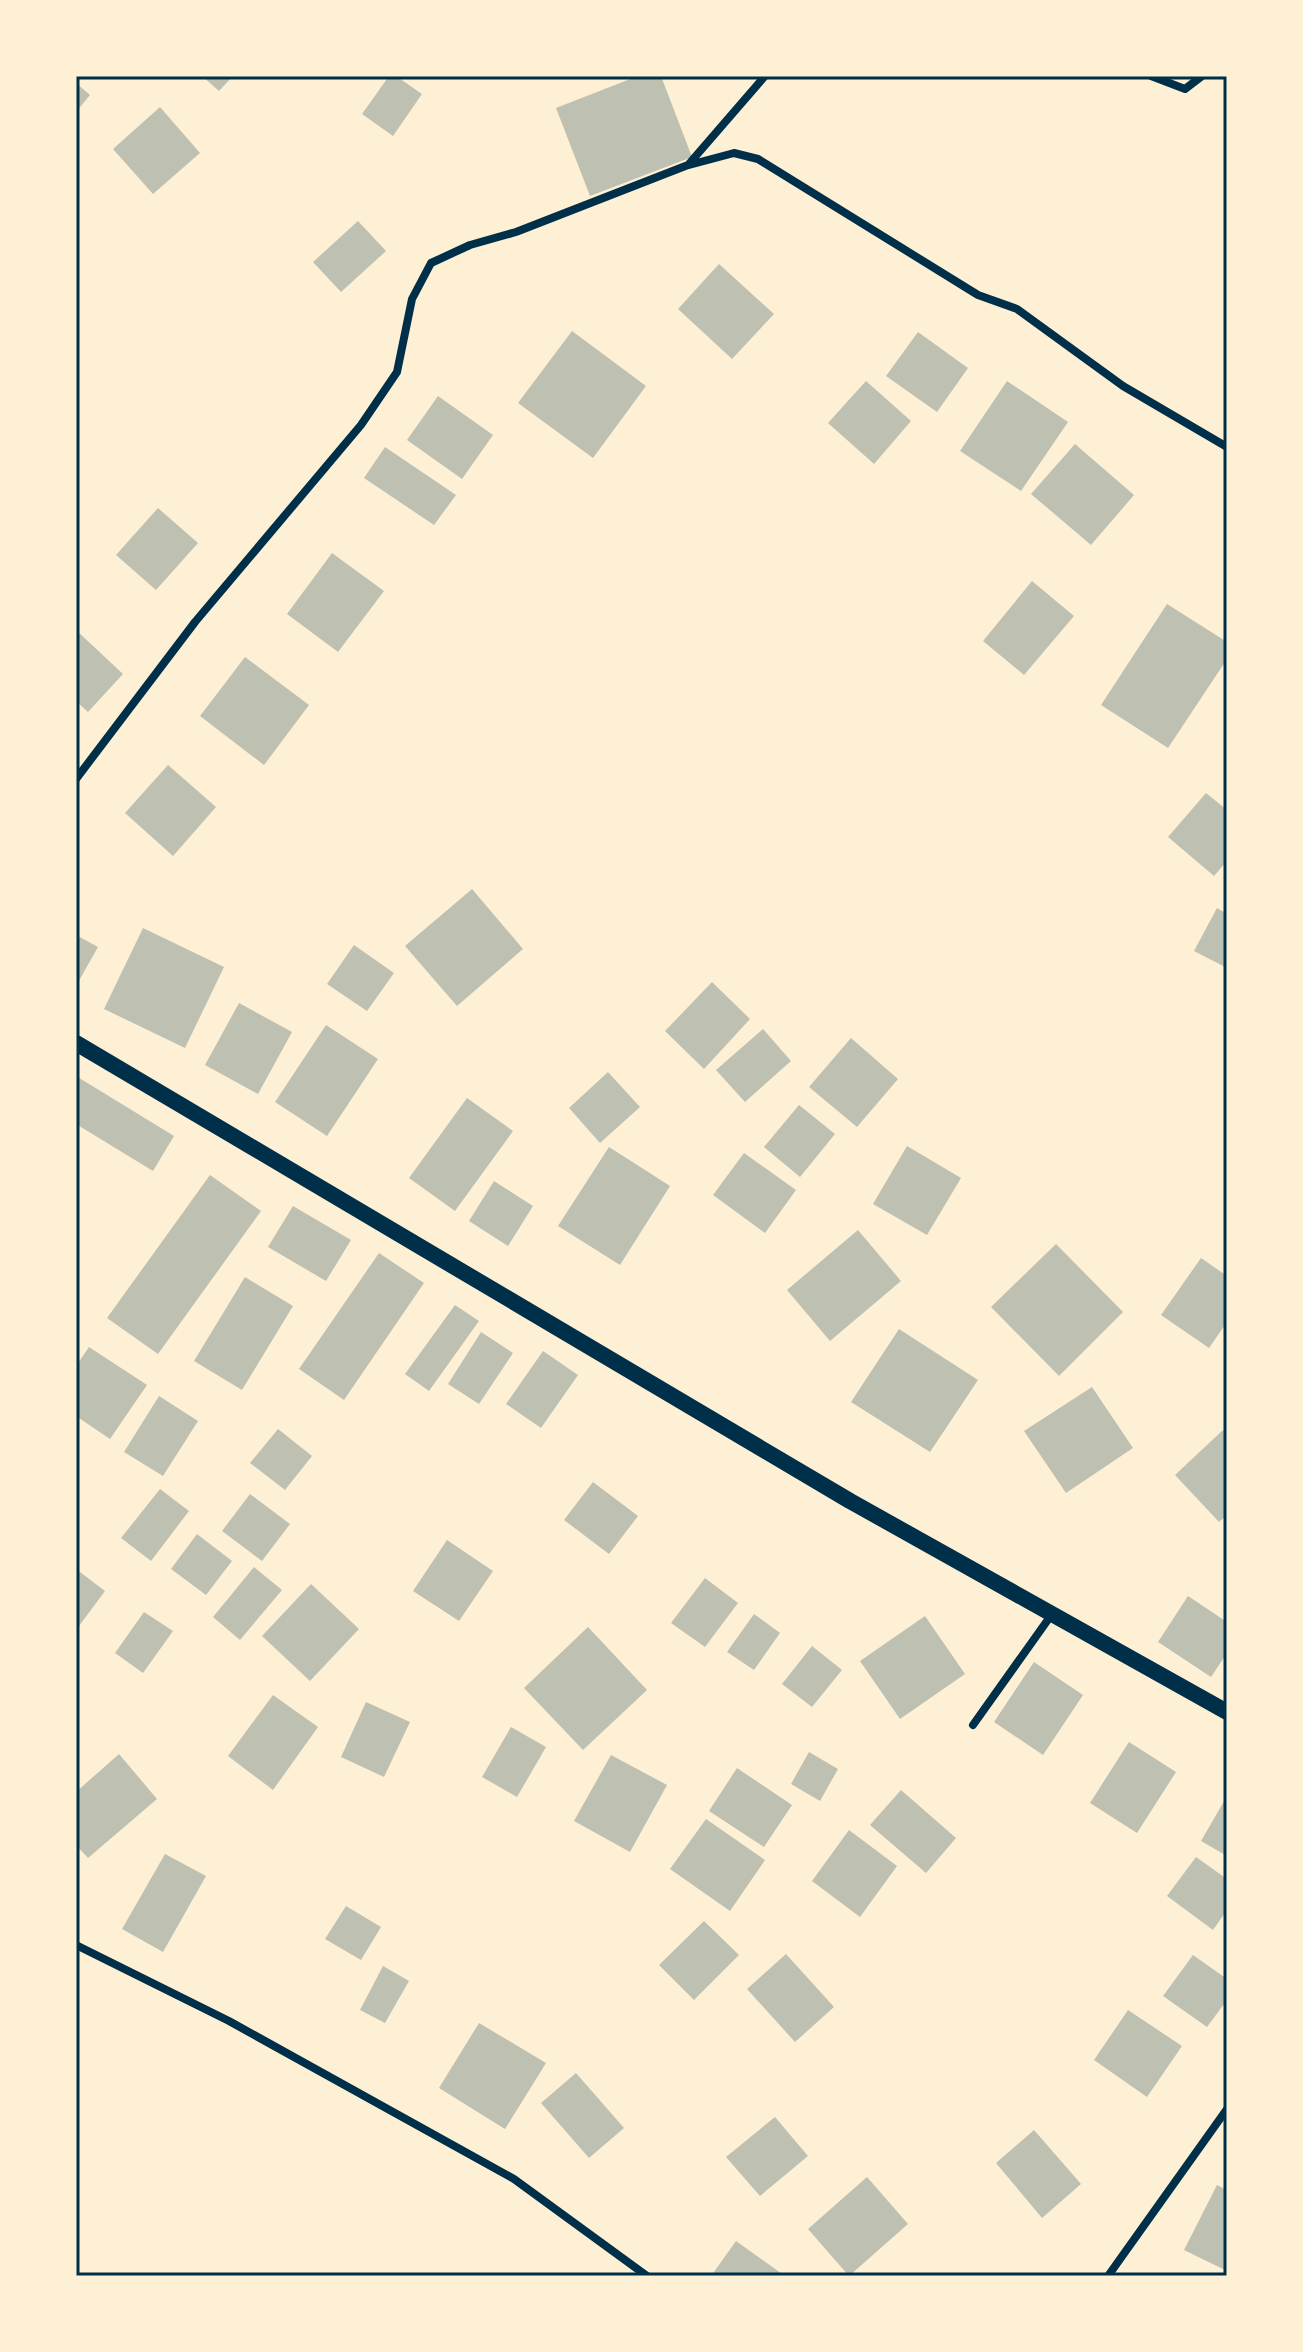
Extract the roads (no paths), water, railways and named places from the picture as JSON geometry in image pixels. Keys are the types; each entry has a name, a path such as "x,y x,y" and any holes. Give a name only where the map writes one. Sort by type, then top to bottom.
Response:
{"main road":[{"path":"76,1043 850,1501 1227,1712"}],"street":[{"path":"688,165 765,76"},
{"path":"1151,76 1185,89 1202,76"},
{"path":"76,779 195,622 361,425 397,372 412,299 431,263 470,245 516,232 688,165 734,153 758,159 978,295 1017,309 1123,386 1227,447"},
{"path":"973,1725 1052,1613"},
{"path":"76,1945 229,2021 514,2179 647,2276"},
{"path":"1108,2276 1227,2109"}]}
